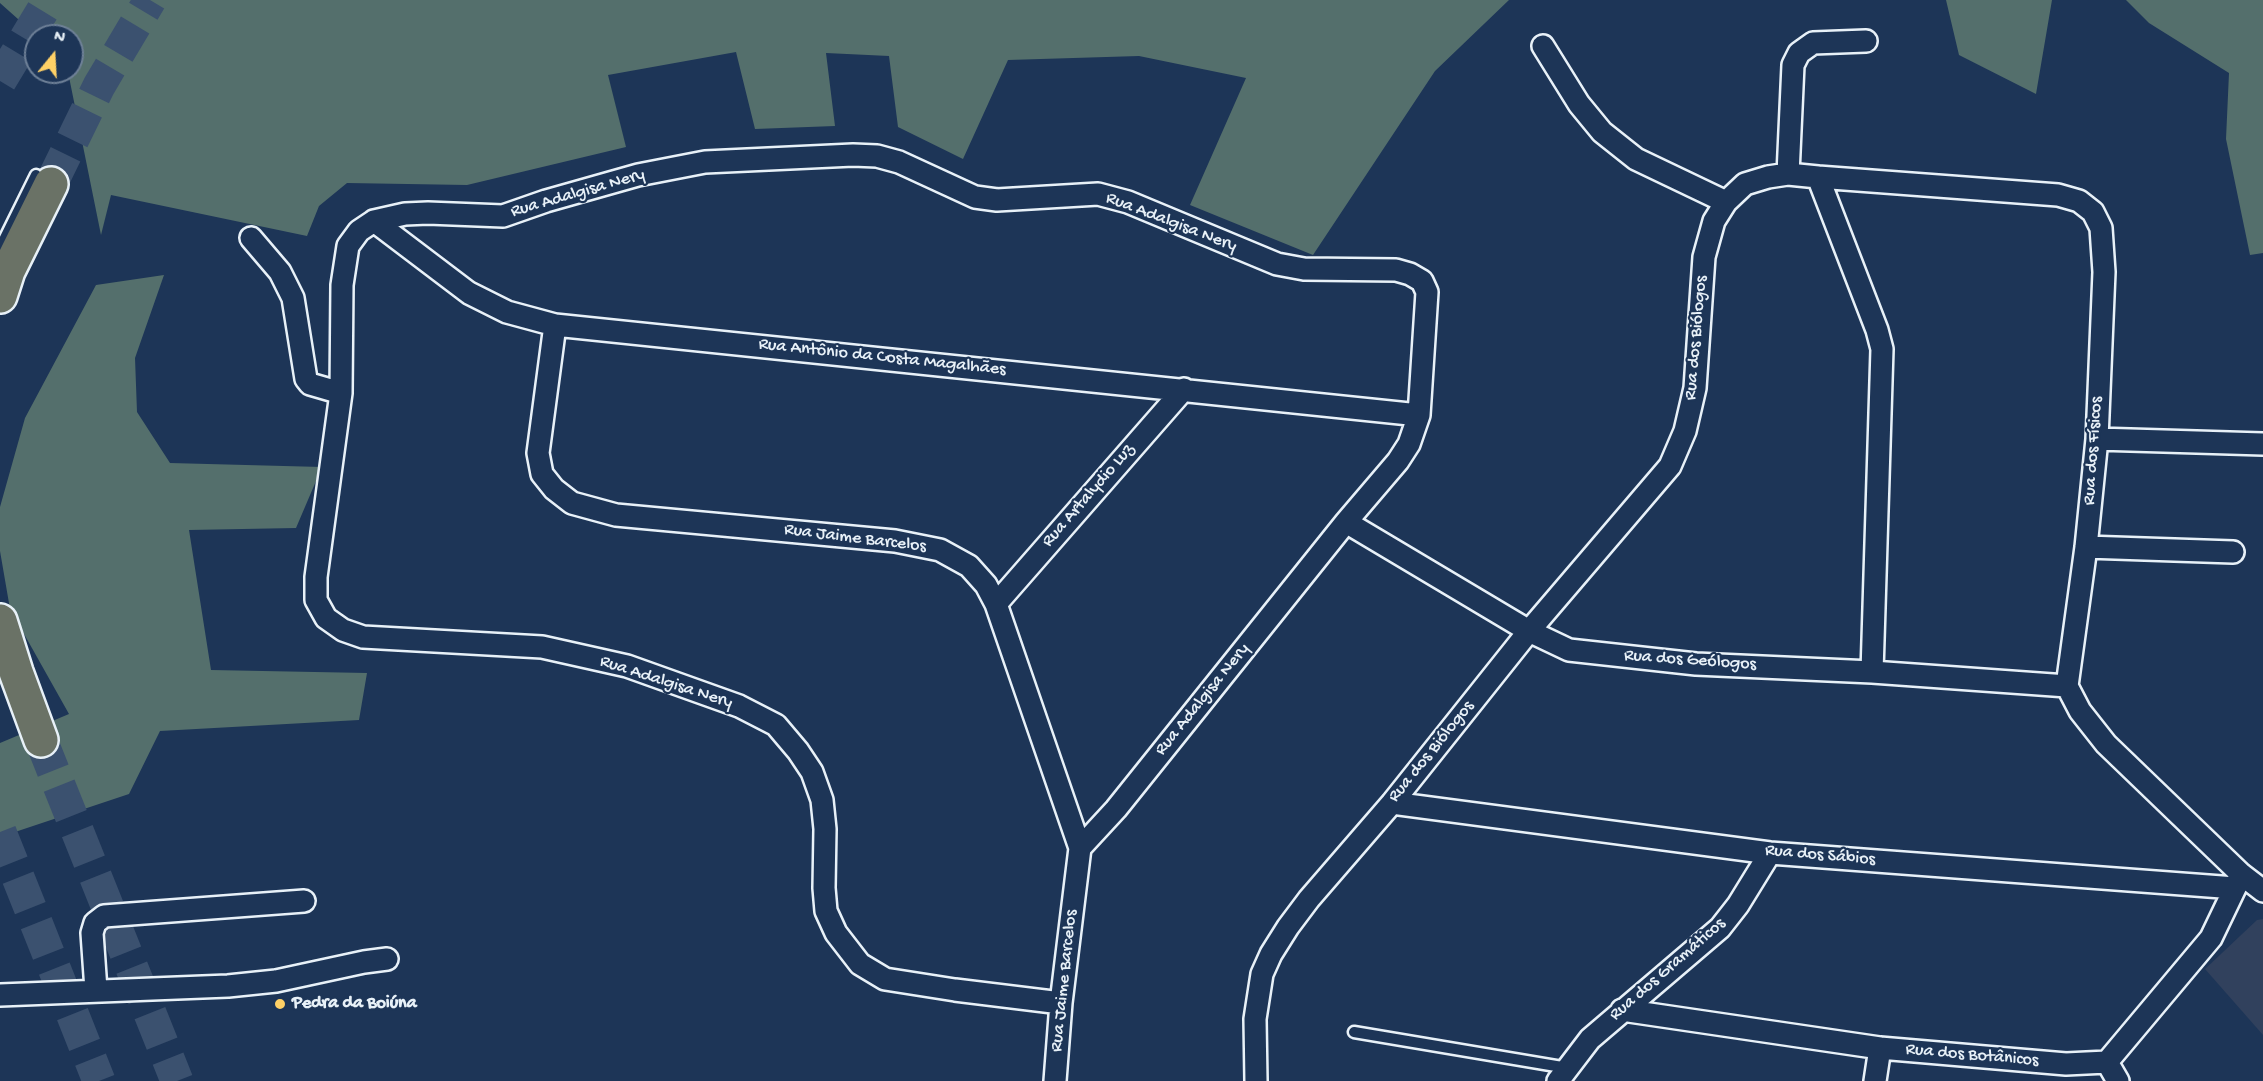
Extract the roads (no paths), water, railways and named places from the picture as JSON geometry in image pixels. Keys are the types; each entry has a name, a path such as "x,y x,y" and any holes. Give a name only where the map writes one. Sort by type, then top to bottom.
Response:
{"highway":[{"path":"0,296 43,179"},
{"path":"0,621 33,740"}],"street":[{"path":"1788,174 1793,65 1799,53 1813,43 1866,42"},
{"path":"1543,46 1579,104 1602,132 1636,159 1726,202"},
{"name":"Rua Adalgisa Nery","path":"1061,1004 885,979 860,964 836,933 826,911 825,830 822,800 812,772 776,725 739,706 627,666 542,647 363,637 343,630 326,618 316,600 316,577 341,393 342,285 348,246 359,231 374,221 405,214 503,216 546,201 638,175 705,162 853,154 877,156 899,162 967,194 986,199 1098,194 1128,202 1276,264 1304,269 1396,270 1422,281 1427,292 1419,415 1408,444 1398,461 1346,522 1124,799 1080,848"},
{"name":"Rua dos Biólogos","path":"1256,1081 1255,1019 1262,974 1270,954 1309,899 1670,465 1685,431 1695,388 1704,257 1714,220 1726,202 1745,184 1788,174 1818,177"},
{"path":"1818,177 1877,330 1882,349 1872,672"},
{"name":"Rua dos Físicos","path":"1818,177 2058,195 2079,201 2092,212 2102,228 2104,272 2097,439 2086,547 2067,686"},
{"name":"Rua Antônio da Costa Magalhães","path":"374,221 469,293 507,312 555,325 1419,415"},
{"path":"251,238 280,272 293,298 306,379 310,384 341,393"},
{"name":"Rua Jaime Barcelos","path":"555,325 538,453 542,474 554,489 572,503 616,514 895,541 940,550 969,566 986,585 996,604 1080,848 1061,1004 1055,1081"},
{"name":"Rua Artalydio Luz","path":"996,604 1184,389"},
{"path":"2097,439 2263,444"},
{"name":"Rua dos Geólogos","path":"1346,522 1529,632 1569,650 1696,664 1872,672 2067,686"},
{"path":"2086,547 2232,552"},
{"path":"2067,686 2080,711 2106,744 2238,881 2263,891"},
{"name":"Rua dos Sábios","path":"1392,802 1770,853 2238,881"},
{"name":"Rua dos Gramáticos","path":"1563,1074 1590,1039 1720,928 1738,905 1770,853"},
{"path":"2118,1081 2107,1062 2211,938 2238,881"},
{"path":"96,990 92,933 94,923 104,915 303,901"},
{"path":"0,995 228,986 276,981 387,959"},
{"name":"Rua dos Botânicos","path":"1622,1010 1880,1048 2066,1064 2107,1062"},
{"path":"1875,1081 1880,1048"}],"lane":[{"path":"0,248 43,179"},
{"path":"1354,1032 1563,1074"}],"tunnel":[{"path":"0,81 49,0"},
{"path":"51,184 99,86 150,0"},
{"path":"41,740 177,1081"},
{"path":"0,832 99,1081"}],"place":[{"name":"Pedra da Boiúna","path":"280,1004"}]}
